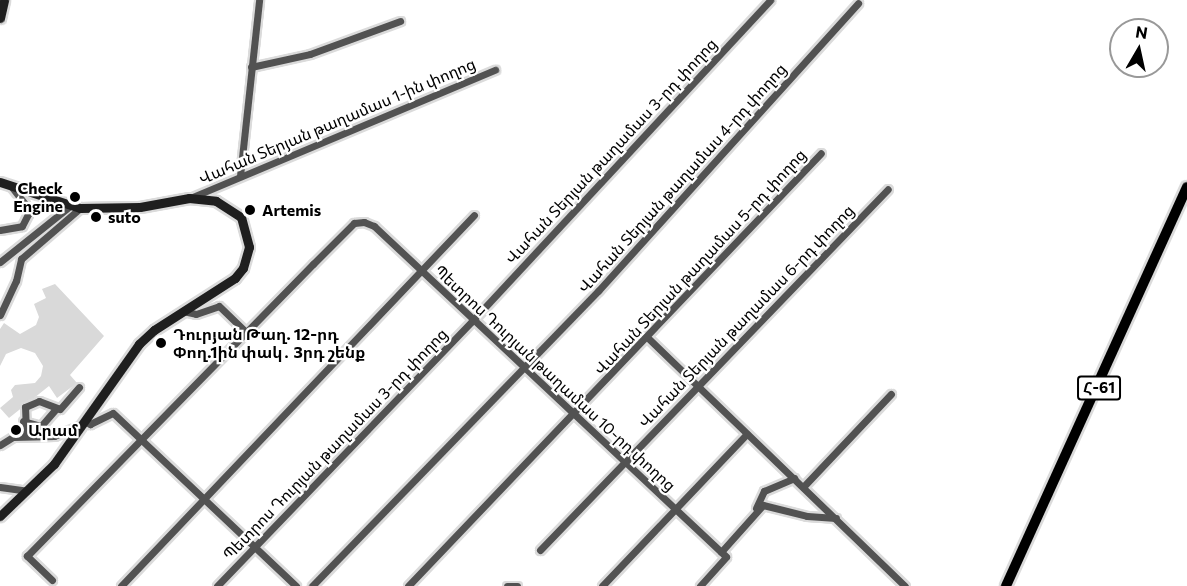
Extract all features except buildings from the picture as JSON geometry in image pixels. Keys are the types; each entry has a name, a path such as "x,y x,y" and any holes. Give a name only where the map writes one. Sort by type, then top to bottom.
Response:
{"main road":[{"path":"0,18 4,0"},
{"path":"0,182 80,208 140,207 189,198 216,201 234,209 246,227 249,247 243,268 235,278 183,311 139,344 29,492 0,516"},
{"name":"Հ-61","path":"1006,586 1097,394 1187,187"}],"street":[{"path":"240,176 259,0"},
{"name":"Վահան Տերյան թաղամաս 3-րդ փողոց","path":"472,321 770,0"},
{"name":"Վահան Տերյան թաղամաս 4-րդ փողոց","path":"312,586 598,291 858,3"},
{"path":"251,67 310,54 400,21"},
{"name":"Վահան Տերյան թաղամաս 1-ին փողոց","path":"189,198 495,70"},
{"name":"Վահան Տերյան թաղամաս 5-րդ փողոց","path":"408,586 648,338 821,153"},
{"path":"0,230 22,226 28,214 25,204 11,186"},
{"name":"Վահան Տերյան թաղամաս 6-րդ փողոց","path":"540,550 888,189"},
{"path":"0,262 70,206"},
{"path":"0,315 16,281 21,259 80,208"},
{"path":"121,586 474,215"},
{"name":"Պետրոս Դուրյան թաղամաս 10-րդ փողոց","path":"245,331 354,223 364,222 422,272 723,554"},
{"path":"52,580 27,556 141,441 245,331 219,306 196,314 183,311"},
{"name":"Պետրոս Դուրյան թաղամաս 3-րդ փողոց","path":"217,586 472,321"},
{"path":"648,338 905,586"},
{"path":"23,421 41,426 56,409 64,407 79,387"},
{"path":"803,487 891,394"},
{"path":"26,434 23,421 25,407 42,401 56,409"},
{"path":"0,445 26,434 54,436 82,423 90,424 113,413 296,586"},
{"path":"602,586 747,434"},
{"path":"700,586 756,508 764,491 794,478"},
{"path":"0,487 29,492"},
{"path":"756,508 763,505 807,516 836,518"},
{"path":"507,586 517,586"}],"shaded area":[{"path":"55,284 104,336 70,375 77,383 57,398 49,386 9,418 0,408 13,397 11,390 15,385 35,383 41,376 43,366 35,353 21,348 6,354 0,366 0,329 4,323 20,334 36,325 39,317 34,304 46,298 42,289"}],"place":[{"name":"Check Engine","path":"75,197"},
{"name":"Artemis","path":"250,210"},
{"name":"suto","path":"96,217"},
{"name":"Դուրյան Թաղ. 12-րդ Փող.1ին փակ․ 3րդ շենք","path":"161,343"},
{"name":"Արամ","path":"16,430"}]}
